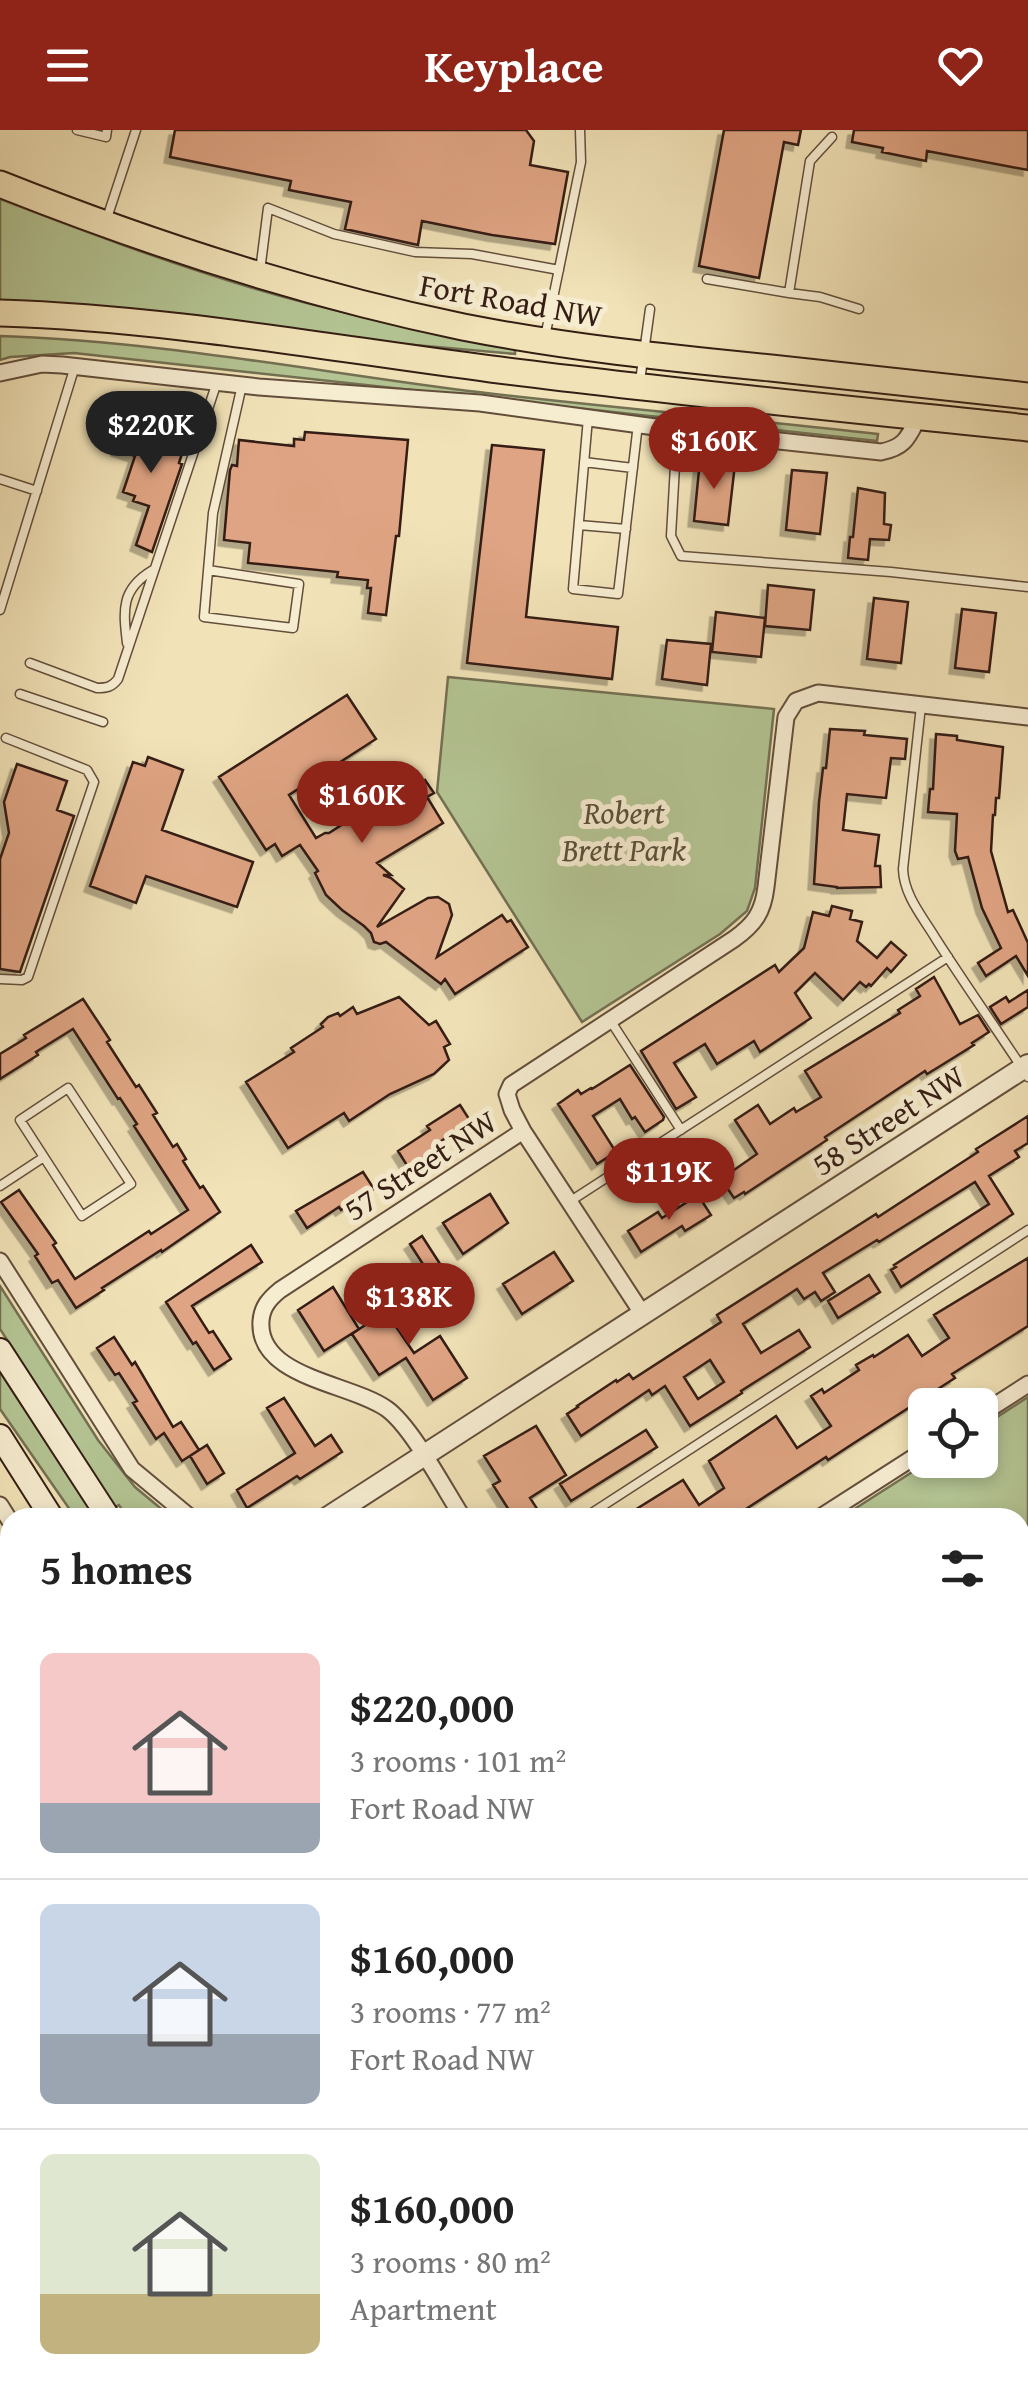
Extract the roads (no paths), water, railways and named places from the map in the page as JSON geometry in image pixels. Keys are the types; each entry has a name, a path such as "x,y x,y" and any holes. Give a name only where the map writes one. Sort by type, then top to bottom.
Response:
{"main road":[{"name":"Fort Road NW","path":"0,184 105,226 259,276 396,312 544,341 644,355 1028,396"},
{"name":"Fort Road NW","path":"0,313 184,327 538,375 1028,428"},
{"path":"538,375 544,341"},
{"path":"0,1350 103,1508"},
{"path":"0,1436 46,1508"}],"street":[{"path":"0,373 42,364 75,366 242,385 480,403 881,452 904,443 919,416"},
{"name":"57 Street NW","path":"423,1455 386,1408 279,1362 264,1348 260,1330 262,1311 269,1299 523,1130 507,1094 512,1085 734,939 758,918 764,904 786,717 796,701 818,693 922,706"},
{"path":"922,706 1028,717"},
{"name":"58 Street NW","path":"342,1508 1026,1070"},
{"path":"523,1130 642,1313"},
{"path":"0,1260 132,1469 178,1508"},
{"path":"998,1403 1028,1384"},
{"path":"423,1455 457,1508"},
{"path":"835,1508 908,1461"}],"lane":[{"path":"77,130 106,137 107,130"},
{"path":"105,226 136,130"},
{"path":"544,341 580,162 580,130"},
{"path":"790,293 810,161 832,137"},
{"path":"259,276 268,208 334,234 415,252 472,254 559,270"},
{"path":"706,279 820,297 859,309"},
{"path":"639,386 650,308"},
{"path":"0,610 75,366"},
{"path":"30,663 97,688 113,685 118,679 217,382"},
{"path":"208,570 299,584 293,628 204,617 208,570 213,513 242,385"},
{"path":"588,418 573,589 618,594 638,424"},
{"path":"677,430 671,536 681,556 890,572 1028,588"},
{"path":"584,462 633,468"},
{"path":"0,479 37,491"},
{"path":"579,525 626,529"},
{"path":"128,648 126,604 136,580 154,570"},
{"path":"20,694 103,722"},
{"path":"922,706 904,882 948,957 1026,1070"},
{"path":"0,979 22,980 28,976 94,782 88,770 6,738"},
{"path":"569,1202 948,957"},
{"path":"609,1020 681,1130"},
{"path":"68,1088 131,1184 82,1216 44,1157 20,1120 68,1088"},
{"path":"0,1186 44,1157"},
{"path":"599,1508 1028,1230"}],"park label":[{"name":"Robert Brett Park","path":"624,830"}]}
